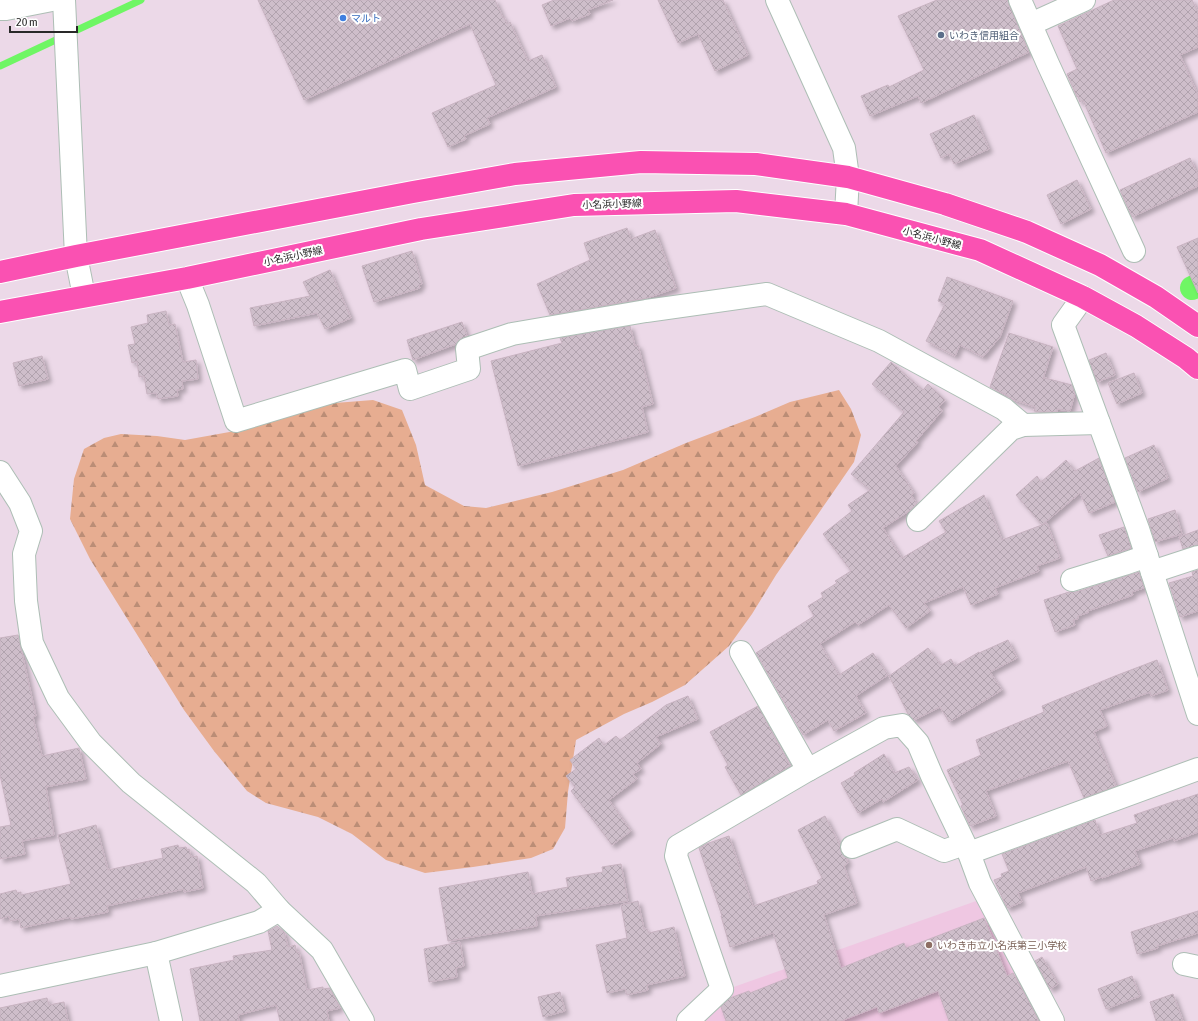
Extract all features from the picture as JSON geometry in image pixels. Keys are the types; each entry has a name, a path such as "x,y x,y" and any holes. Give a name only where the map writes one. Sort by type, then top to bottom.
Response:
{"main road":[{"path":"0,272 76,256 412,192 515,174 641,162 756,164 848,177 945,204 1027,232 1100,265 1156,298 1198,326"},
{"name":"小名浜小野線","path":"0,312 186,278 421,230 574,205 736,201 846,214 980,250 1083,297 1136,326 1186,358 1198,368"}],"street":[{"path":"0,9 52,0"},
{"path":"64,0 76,256 84,296"},
{"path":"777,0 844,148 848,177 846,214"},
{"path":"1020,0 1134,251"},
{"path":"1031,24 1084,0"},
{"path":"186,278 198,305 236,421 405,370 410,389 469,369 467,349 512,334 646,311 767,294 879,341 1004,409 1023,425"},
{"path":"1083,297 1063,325 1149,564 1198,714"},
{"path":"918,520 1011,429 1023,425 1099,423"},
{"path":"0,472 20,503 31,531 24,554 26,601 32,643 58,698 91,743 131,783 256,883 279,910 322,950 363,1021"},
{"path":"1072,580 1124,564 1149,564 1198,557"},
{"path":"741,652 808,770"},
{"path":"688,1021 722,989 676,856 678,846 808,770 884,728 902,725 907,729 918,744 966,848 980,883 1053,1021"},
{"path":"852,847 897,829 944,852 966,848 1198,769"},
{"path":"0,986 156,953 259,922 279,910"},
{"path":"156,953 171,1021"}],"shaded area":[{"name":"いわき市立小名浜第三小学校","path":"979,900 1044,1021 692,1021 728,989"}],"green space":[{"path":"839,390 851,409 861,435 854,462 729,646 685,685 624,714 576,740 568,792 565,828 553,849 531,858 425,873 386,860 352,834 318,817 266,803 247,791 214,751 184,710 90,559 70,519 74,479 84,449 104,438 121,434 157,436 185,440 235,431 335,403 373,400 402,410 416,445 425,485 464,506 486,508 552,492 623,470 686,443 790,402"}],"building":[{"path":"258,0 495,0 507,24 510,22 528,61 542,55 556,87 487,118 490,124 464,136 466,139 448,147 432,113 496,85 470,24 304,100"},
{"path":"554,0 613,0 588,10 590,14 572,21 570,18 551,26 542,5"},
{"path":"658,0 723,0 748,55 715,71 698,34 678,43"},
{"path":"937,0 1008,0 1029,52 921,103 918,96 870,116 861,96 888,85 889,87 924,70 898,16"},
{"path":"1114,0 1192,0 1198,12 1198,47 1180,55 1198,95 1198,112 1106,153 1083,100 1080,102 1067,74 1077,69 1058,26"},
{"path":"974,115 989,149 954,164 949,154 941,158 930,134"},
{"path":"1190,158 1198,175 1198,186 1132,217 1120,190"},
{"path":"1077,180 1091,209 1061,224 1047,195"},
{"path":"627,228 631,239 655,230 676,288 647,298 550,315 537,284 590,260 584,243"},
{"path":"1198,238 1198,293 1177,247"},
{"path":"412,251 422,284 419,285 420,288 374,302 362,266"},
{"path":"330,270 351,318 325,329 317,313 254,326 250,308 310,296 303,282"},
{"path":"947,277 1013,301 1000,337 983,357 960,345 955,356 926,341 945,304 938,301"},
{"path":"166,311 169,325 175,324 183,362 196,360 198,379 182,381 183,389 177,390 178,396 158,399 156,393 147,394 144,376 139,377 137,361 132,363 128,345 135,344 131,327 148,323 147,315"},
{"path":"462,322 467,336 459,340 456,344 413,360 407,340"},
{"path":"630,326 635,346 638,345 653,404 642,407 648,432 518,466 491,361 562,343 560,338"},
{"path":"1009,333 1053,347 1043,379 1045,378 1072,385 1075,393 1070,411 1057,409 1057,412 1034,411 1035,407 1012,399 990,387"},
{"path":"1106,353 1115,375 1097,382 1089,360"},
{"path":"42,356 48,379 19,386 13,363"},
{"path":"891,362 923,390 928,384 945,400 939,407 942,411 916,441 918,442 896,466 914,493 911,495 917,504 883,528 902,558 946,532 939,521 984,495 1002,540 1047,523 1060,558 1037,566 1039,571 995,588 998,594 971,605 963,587 924,603 930,611 906,628 889,605 858,625 855,622 820,644 839,675 873,653 888,675 856,696 866,713 834,731 828,720 803,735 756,653 814,616 808,606 823,597 821,593 837,583 835,581 851,571 823,534 852,511 848,505 870,490 851,474 904,412 872,384"},
{"path":"1134,373 1142,393 1117,404 1108,383"},
{"path":"1154,445 1168,478 1138,492 1125,458"},
{"path":"1099,458 1115,502 1089,513 1080,493 1042,525 1016,495 1037,476 1041,482 1066,460 1075,471"},
{"path":"1175,510 1182,534 1155,542 1148,519"},
{"path":"1124,527 1131,548 1108,556 1099,535"},
{"path":"1198,530 1198,545 1183,549 1179,537"},
{"path":"1198,570 1198,611 1180,617 1169,583 1193,576 1192,572"},
{"path":"1139,572 1144,588 1132,592 1133,595 1088,611 1089,612 1078,616 1078,619 1073,620 1075,625 1055,632 1044,600 1069,592 1076,592"},
{"path":"18,635 36,716 33,717 42,756 79,748 86,779 46,787 54,835 22,841 25,854 0,859 0,827 11,825 0,775 0,638"},
{"path":"1008,640 1017,658 990,672 1002,690 949,722 940,707 914,720 908,714 889,676 928,648 941,665 951,659 955,666 979,652"},
{"path":"1157,660 1168,690 1151,696 1150,692 1100,710 1107,726 1094,732 1116,786 1084,798 1068,761 986,791 996,816 970,826 961,806 963,805 947,770 981,755 976,740 1044,712 1042,706"},
{"path":"688,696 698,719 656,737 661,744 637,763 641,769 633,774 637,779 609,800 631,831 612,845 571,791 575,787 566,776 576,769 570,760 599,738 604,745 616,736 620,740 666,705"},
{"path":"758,706 790,766 741,795 725,767 728,765 710,732"},
{"path":"884,754 894,773 909,767 918,780 883,802 882,799 858,813 841,783"},
{"path":"1198,794 1198,832 1174,841 1173,838 1135,851 1140,864 1102,878 1101,877 1091,881 1086,867 1018,893 1022,902 1007,908 994,880 1002,877 1001,874 1009,871 1002,854 1095,820 1100,835 1137,823 1134,815"},
{"name":"いわき市立小名浜第三小学校","path":"825,816 840,845 841,852 846,857 848,863 844,866 857,903 824,915 841,968 904,943 906,948 984,918 1007,976 1013,973 1039,1021 949,1021 938,991 879,1013 877,1007 841,1021 726,1021 721,1007 730,998 749,991 750,993 788,978 773,933 730,947 722,916 699,848 729,836 753,906 818,884 817,881 822,878 798,830"},
{"path":"96,825 108,870 163,858 161,849 178,845 179,848 186,847 187,850 189,849 191,857 197,856 203,888 184,892 184,889 107,906 108,912 71,919 71,917 21,928 19,919 10,921 9,916 0,919 0,894 16,890 17,893 21,892 21,895 71,884 58,835"},
{"path":"621,864 628,901 536,916 537,926 448,941 439,888 528,872 532,894 568,887 566,878 603,872 602,867"},
{"path":"638,901 644,929 647,929 649,933 674,927 685,976 647,985 648,990 627,995 625,989 607,993 596,945 627,938 621,905"},
{"path":"1198,911 1198,933 1137,954 1131,932"},
{"path":"277,926 284,932 288,947 295,945 297,953 299,952 307,990 323,987 323,989 330,988 340,1008 327,1011 329,1021 280,1021 276,1005 238,1015 239,1021 200,1021 190,969 234,960 233,956 272,950 268,931"},
{"path":"460,942 464,966 456,968 457,977 429,982 424,949"},
{"path":"1042,957 1058,984 1050,989 1035,961"},
{"path":"1132,976 1140,996 1106,1009 1098,989"},
{"path":"560,992 565,1011 543,1017 538,997"},
{"path":"1173,994 1183,1021 1156,1021 1150,1002"},
{"path":"47,998 49,1005 64,1002 68,1021 0,1021 0,1008"}],"waterway":[{"path":"0,66 141,0"},
{"path":"1192,288 1198,285"}],"place":[{"name":"マルト","path":"343,18"},
{"name":"いわき信用組合","path":"941,35"},
{"name":"いわき市立小名浜第三小学校","path":"929,945"}]}
